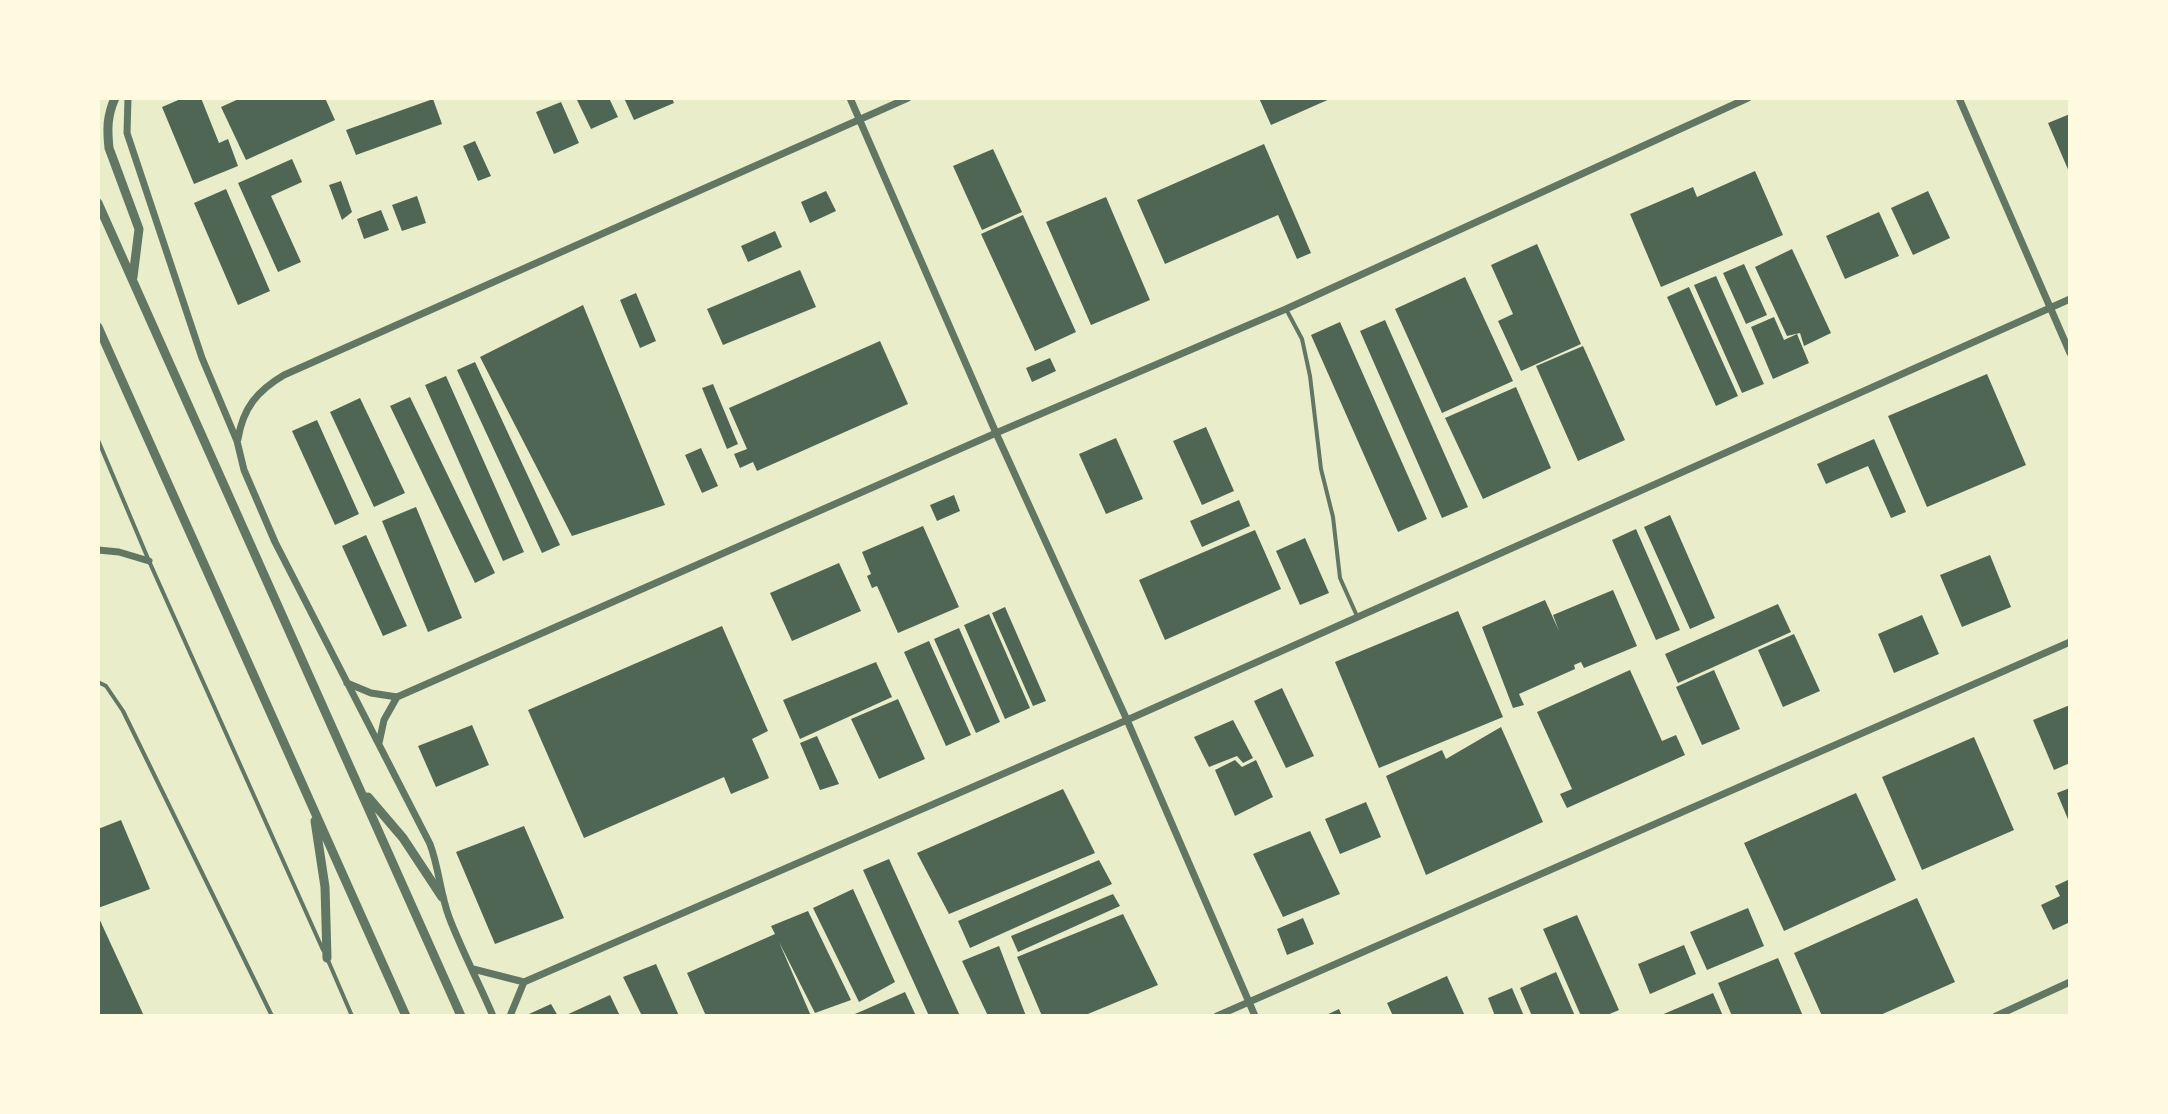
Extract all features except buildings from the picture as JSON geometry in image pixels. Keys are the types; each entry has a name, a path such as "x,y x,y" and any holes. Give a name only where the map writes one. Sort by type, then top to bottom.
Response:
{"street":[{"path":"115,98 107,120 109,148 139,229 133,280"},
{"path":"128,98 127,133 202,358 237,441 244,470 275,542 430,844 438,866 442,897"},
{"path":"850,98 1255,1016"},
{"path":"237,441 241,420 251,401 266,386 284,375 908,98"},
{"path":"347,683 371,693 397,697 1286,309 1748,98"},
{"path":"1959,98 2070,353"},
{"path":"98,203 461,1016"},
{"path":"473,969 524,982 1127,720 2070,299"},
{"path":"98,327 406,1016"},
{"path":"98,550 119,552 149,561"},
{"path":"1217,1016 2070,642"},
{"path":"379,745 384,720 397,697"},
{"path":"362,790 403,838 442,897 493,1016"},
{"path":"312,805 325,887 327,958"},
{"path":"510,1016 524,982"},
{"path":"1996,1016 2070,982"}],"lane":[{"path":"1286,309 1302,339 1310,376 1321,469 1333,517 1340,578 1357,616"},
{"path":"98,440 352,1016"},
{"path":"98,682 106,686 123,711 272,1016"}]}
